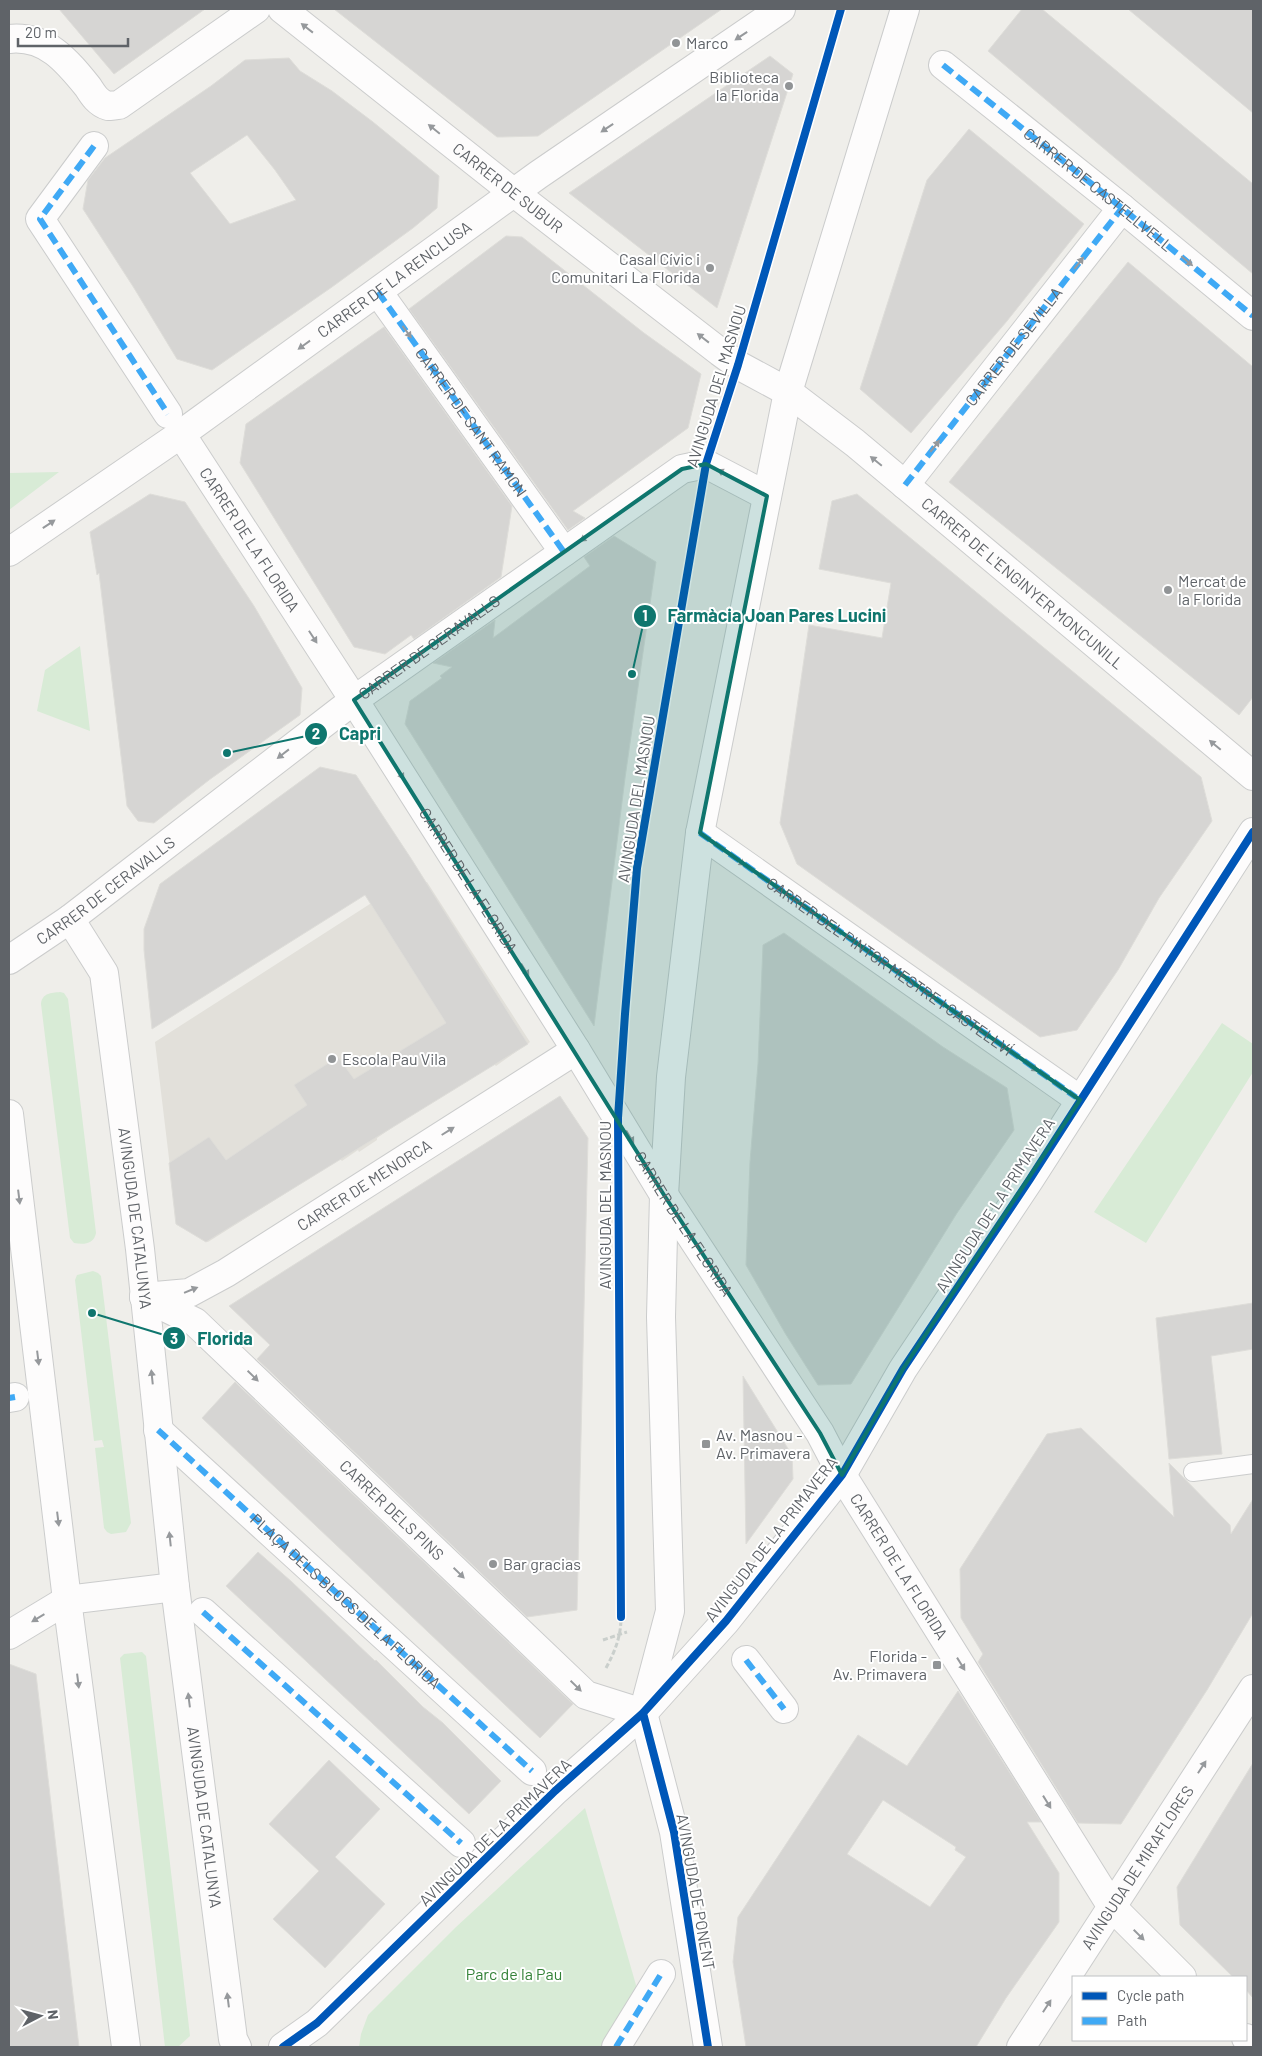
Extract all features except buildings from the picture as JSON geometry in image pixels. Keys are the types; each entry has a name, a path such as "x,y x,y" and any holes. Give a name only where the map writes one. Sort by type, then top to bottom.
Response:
{"street":[{"path":"9,39 20,38 38,41 52,48 70,64 98,101 108,106 119,105 256,9"},
{"name":"CARRER DE SUBUR","path":"282,9 513,192 738,365 788,392"},
{"name":"CARRER DE LA RENCLUSA","path":"9,552 175,424 378,292 513,192 781,9"},
{"path":"643,1713 670,1611 661,1316 664,1195 671,1077 700,833 788,392 905,9"},
{"name":"CARRER DE CASTELLVELL","path":"942,65 1122,208 1253,316"},
{"name":"CARRER DE LA FLORIDA","path":"94,146 40,219 354,700 576,1050 664,1195 820,1434 842,1475 1112,1907 1181,1976"},
{"name":"CARRER DE SEVILLA","path":"905,485 1122,208"},
{"name":"CARRER DE SANT RAMON","path":"378,292 564,552"},
{"name":"CARRER DE L'ENGINYER MONCUNILL","path":"788,392 905,485 1253,776"},
{"name":"CARRER DE CERAVALLS","path":"9,960 70,919 354,700 682,469 706,464 767,496"},
{"name":"AVINGUDA DE LA PRIMAVERA","path":"283,2047 317,2023 555,1791 643,1713 726,1621 842,1475 903,1370 1253,832"},
{"name":"CARRER DEL PINTOR MESTRE I CASTELLVÍ","path":"700,833 1080,1100"},
{"name":"AVINGUDA DE CATALUNYA","path":"70,919 104,973 140,1249 175,1586 233,2039 237,2047"},
{"name":"CARRER DE MENORCA","path":"144,1297 188,1293 226,1272 576,1050"},
{"path":"9,1114 67,1600 126,2047"},
{"name":"CARRER DELS PINS","path":"144,1297 195,1322 586,1695 643,1713"},
{"name":"PLAÇA DELS BLOCS DE LA FLORIDA","path":"158,1430 532,1770"},
{"path":"9,1635 67,1600 175,1586"},
{"path":"203,1612 461,1842"},
{"path":"746,1660 784,1709"},
{"name":"AVINGUDA DE MIRAFLORES","path":"1021,2047 1253,1689"},
{"name":"AVINGUDA DE PONENT","path":"643,1713 674,1832 708,2047"},
{"path":"616,2047 661,1974"}],"lane":[{"path":"1192,1472 1253,1464"}],"path":[{"path":"606,1670 621,1633 621,1607"},
{"path":"603,1640 627,1632"}],"highlighted area":[{"path":"706,464 767,496 700,833 1080,1100 903,1369 842,1475 820,1433 664,1195 354,700 682,469"}],"shaded area":[{"name":"Escola Pau Vila","path":"415,875 422,885 427,882 530,1042 496,1066 494,1064 392,1126 377,1140 359,1152 358,1150 342,1161 340,1159 208,1242 177,1225 155,1042"}],"green space":[{"path":"59,472 9,510 9,473"},
{"path":"80,646 90,731 37,711 45,670"},
{"path":"50,993 64,993 68,999 96,1233 91,1242 85,1244 74,1243 70,1238 41,1004 45,996"},
{"path":"1222,1023 1253,1044 1253,1072 1146,1243 1094,1212"},
{"path":"93,1271 101,1276 131,1523 126,1532 111,1534 104,1528 95,1448 104,1447 102,1440 94,1441 75,1280 77,1275"},
{"path":"142,1652 146,1656 190,2036 178,2047 165,2047 120,1658 124,1654"},
{"name":"Parc de la Pau","path":"585,1808 638,1992 602,2047 359,2047 361,2034 368,2015 456,1927"}],"marked path":[{"path":"943,65 1122,208 1253,316"},
{"path":"94,146 40,219 168,414"},
{"path":"905,485 1122,208"},
{"path":"378,292 564,552"},
{"path":"700,833 1080,1100"},
{"path":"9,1398 15,1397"},
{"path":"158,1430 532,1771"},
{"path":"203,1612 461,1843"},
{"path":"746,1660 784,1709"},
{"path":"616,2047 661,1974"}],"cycle path":[{"name":"AVINGUDA DEL MASNOU","path":"621,1617 618,1118 637,868 706,464 738,365 841,9"},
{"path":"283,2047 317,2023 555,1791 643,1713 726,1621 842,1475 903,1369 1030,1179 1253,832"},
{"path":"643,1713 674,1832 708,2047"}],"place":[{"name":"Marco","path":"676,43"},
{"name":"Biblioteca la Florida","path":"789,86"},
{"name":"Casal Cívic i Comunitari La Florida","path":"710,268"},
{"name":"Mercat de la Florida","path":"1168,590"},
{"name":"Farmàcia Joan Pares Lucini","path":"632,674"},
{"name":"Capri","path":"227,753"},
{"name":"Escola Pau Vila","path":"332,1059"},
{"name":"Florida","path":"92,1313"},
{"name":"Av. Masnou - Av. Primavera","path":"706,1444"},
{"name":"Bar gracias","path":"493,1564"},
{"name":"Florida - Av. Primavera","path":"937,1665"}]}
